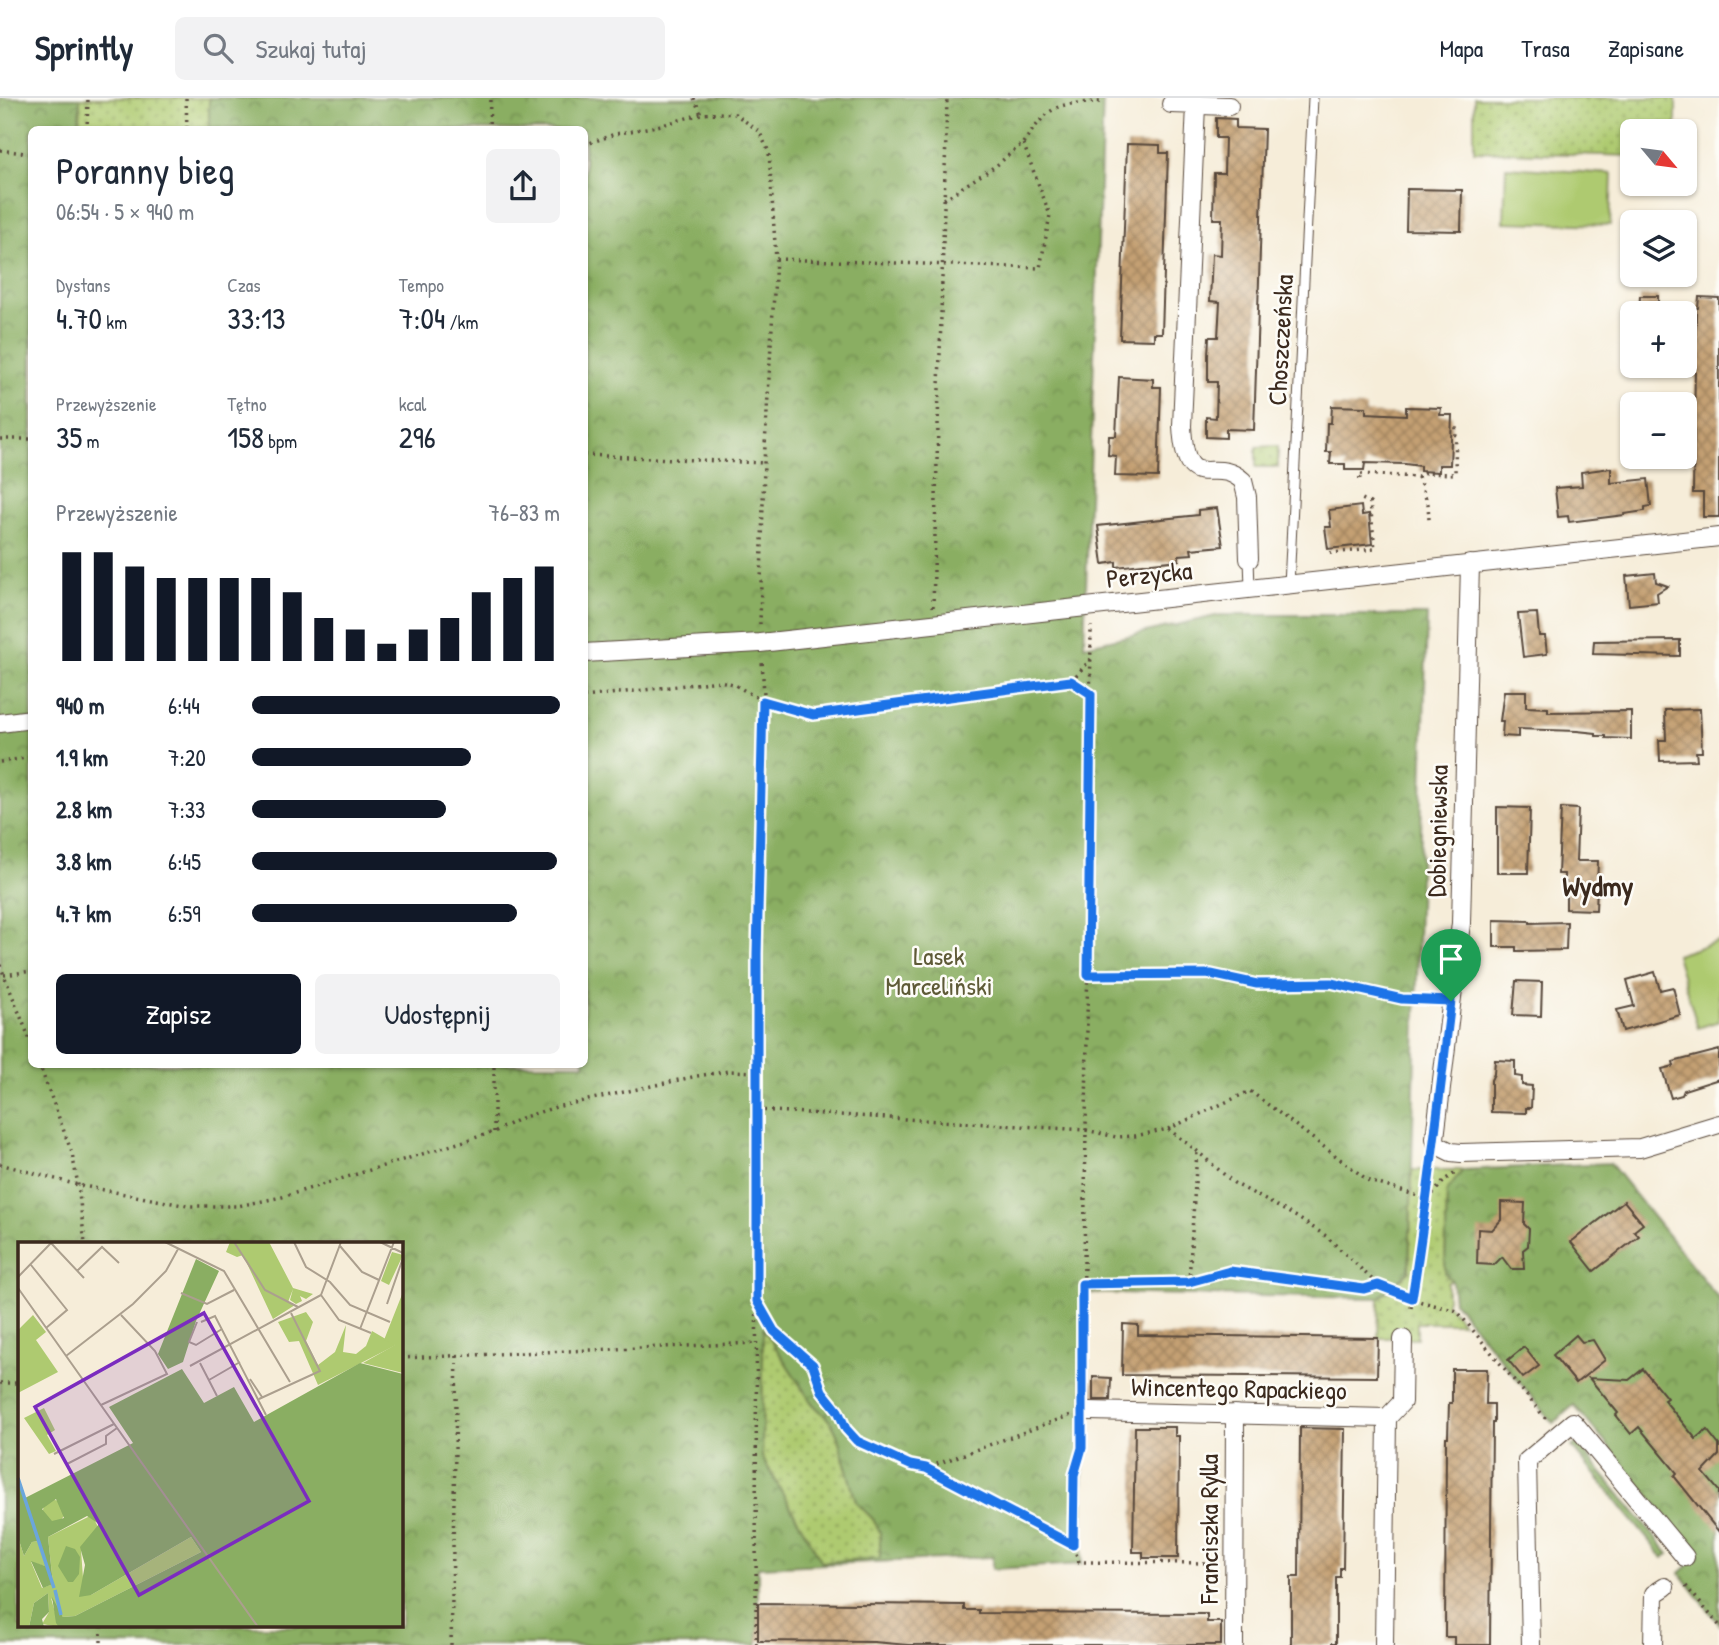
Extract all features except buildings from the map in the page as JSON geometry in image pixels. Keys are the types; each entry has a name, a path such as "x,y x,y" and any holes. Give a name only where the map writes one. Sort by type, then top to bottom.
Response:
{"street":[{"path":"1171,104 1229,106"},
{"path":"1196,105 1183,452 1187,461 1201,471 1230,473 1243,481 1247,496 1249,559"},
{"name":"Perzycka","path":"588,653 760,643 1719,537"},
{"name":"Dobiegniewska","path":"1435,1138 1461,923 1470,564"},
{"path":"0,723 28,720"},
{"path":"1435,1138 1442,1149 1461,1153 1640,1147 1719,1124"},
{"path":"1384,1645 1387,1418 1402,1402 1403,1339"},
{"name":"Wincentego Rapackiego","path":"1085,1411 1387,1418"},
{"name":"Franciszka Rylla","path":"1234,1645 1235,1414"},
{"path":"1531,1645 1527,1461 1555,1429 1573,1422 1685,1556"},
{"path":"1653,1645 1654,1594 1665,1587"}],"lane":[{"name":"Choszczeńska","path":"1289,585 1313,98"},
{"path":"1249,559 1250,588"}],"path":[{"path":"87,126 88,98"},
{"path":"187,98 187,126"},
{"path":"489,126 490,98"},
{"path":"694,98 701,114"},
{"path":"933,615 942,199 947,98"},
{"path":"942,199 997,165 1023,143 1044,114 1057,106 1103,102"},
{"path":"588,144 615,134 701,114 735,114 759,131 769,152 776,259 764,463 761,633"},
{"path":"776,259 1040,268 1050,215 1023,143"},
{"path":"0,150 28,154"},
{"path":"1360,479 1359,474 1418,477 1425,473 1455,474 1456,424"},
{"path":"0,439 28,439"},
{"path":"588,455 764,463"},
{"path":"1418,477 1428,504 1427,521"},
{"path":"1330,553 1375,549 1370,503 1362,499 1361,495"},
{"path":"1091,622 1082,1284 1085,1411 1082,1448 1074,1475 1073,1545 1079,1562 1234,1563"},
{"path":"756,1645 757,1072 763,701 761,653"},
{"path":"588,697 720,681 733,684 763,701 813,715 1071,681 1091,659"},
{"path":"1071,681 1091,694"},
{"path":"0,762 28,758"},
{"path":"0,965 28,1035"},
{"path":"4,975 28,972"},
{"path":"1088,975 1211,974 1257,984 1331,983 1402,999 1451,1001"},
{"path":"40,1068 72,1153 85,1242"},
{"path":"494,1068 494,1132"},
{"path":"0,1164 78,1185 188,1206 238,1206 282,1197 494,1132 521,1118 556,1107 697,1076 729,1071 757,1072"},
{"path":"757,1110 1086,1130 1116,1137 1168,1129 1250,1091 1369,1181 1428,1199"},
{"path":"1168,1129 1234,1183 1326,1236 1378,1285 1457,1311 1555,1429"},
{"path":"1410,1308 1435,1138"},
{"path":"1189,1282 1197,1151"},
{"path":"1082,1284 1189,1282 1230,1271 1364,1289 1378,1285"},
{"path":"757,1301 774,1331 813,1365 822,1391 838,1411 846,1429 857,1441 910,1465 926,1468 1073,1545"},
{"path":"402,1358 757,1343"},
{"path":"451,1645 457,1354"},
{"path":"0,1383 18,1383"},
{"path":"926,1468 1085,1411"},
{"path":"1686,1586 1719,1625"}],"green space":[{"name":"Lasek Marceliński","path":"0,98 80,98 79,126 28,126 28,1068 588,1068 588,126 209,126 209,98 1103,98 1084,646 1220,615 1427,615 1409,1271 1379,1298 1085,1293 1082,1564 992,1569 992,1557 989,1557 758,1567 758,1645 0,1645","holes":["763,1328 812,1403 831,1422 837,1434 856,1502 873,1519 880,1532 880,1558 822,1562 762,1457"]},
{"path":"80,98 209,98 209,126 79,126"},
{"path":"1474,98 1676,98 1676,119 1620,119 1620,156 1474,151"},
{"path":"1506,167 1612,174 1610,225 1504,222"},
{"path":"1278,446 1278,467 1256,467 1256,447"},
{"path":"1719,941 1719,1021 1698,1028 1676,955"},
{"path":"1610,1163 1719,1299 1719,1624 1680,1573 1699,1556 1574,1405 1553,1423 1454,1302 1452,1281 1445,1273 1447,1191 1463,1170"},
{"path":"1412,1170 1463,1170 1447,1191 1445,1272 1452,1281 1447,1282 1447,1303 1463,1323 1417,1323 1417,1338 1378,1338 1379,1298 1409,1271"},
{"path":"763,1327 812,1403 831,1422 837,1434 856,1502 873,1519 880,1532 881,1558 821,1562 762,1457"},
{"path":"1577,1443 1669,1554 1663,1558 1572,1447"}],"district":[{"name":"Wydmy","path":"1598,886"}],"route":[{"path":"1071,681 1091,694 1088,975 1211,974 1257,984 1331,983 1402,999 1451,1001 1428,1199 1412,1298 1378,1285 1364,1289 1230,1271 1189,1282 1082,1284 1082,1448 1074,1475 1073,1545 926,1468 910,1465 857,1441 846,1429 838,1411 822,1391 813,1365 774,1331 757,1301 757,954 763,701 813,715 1071,681"}]}
